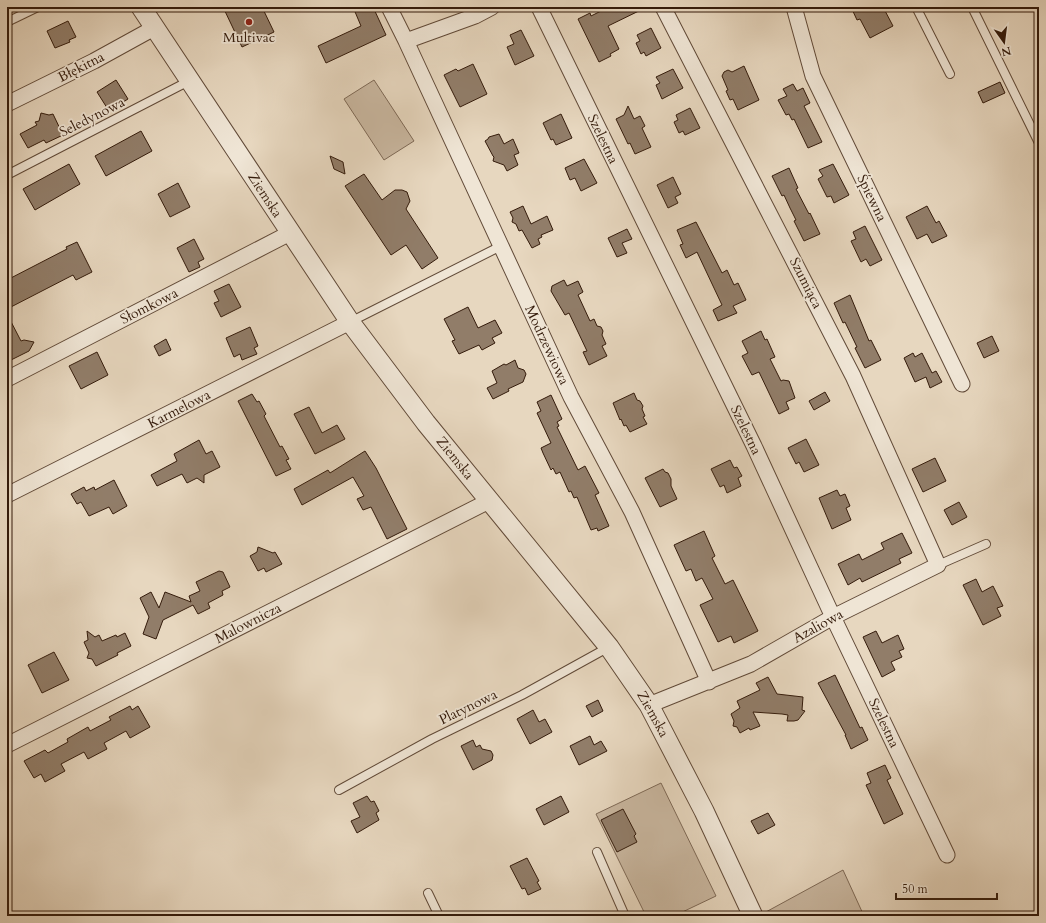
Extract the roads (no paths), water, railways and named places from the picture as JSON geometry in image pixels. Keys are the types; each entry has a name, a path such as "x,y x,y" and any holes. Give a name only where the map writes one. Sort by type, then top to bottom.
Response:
{"street":[{"name":"Ziemska","path":"141,7 290,234 350,322 426,423 609,647 649,705 704,811 753,916"},
{"name":"Modrzewiowa","path":"389,7 571,397 632,512 709,682"},
{"path":"406,41 475,16 492,7"},
{"name":"Szelestna","path":"539,7 754,446 833,617 947,855"},
{"name":"Szumiąca","path":"663,7 854,376 938,565"},
{"name":"Śpiewna","path":"794,7 813,76 962,384"},
{"name":"Błękitna","path":"7,104 94,61 154,28"},
{"name":"Słomkowa","path":"7,379 290,234"},
{"name":"Karmelowa","path":"7,496 350,322"},
{"name":"Malownicza","path":"7,745 489,501"},
{"name":"Azaliowa","path":"649,705 751,664 833,617 938,565"}],"lane":[{"path":"7,22 38,7"},
{"path":"916,7 950,74"},
{"path":"972,7 1039,143"},
{"name":"Seledynowa","path":"7,175 189,80"},
{"path":"350,322 501,246"},
{"name":"Azaliowa","path":"938,565 986,544"},
{"name":"Platynowa","path":"339,790 432,739 522,695 609,647"},
{"path":"597,852 625,916"},
{"path":"428,893 439,916"}],"place":[{"name":"Multivac","path":"249,22"}]}
